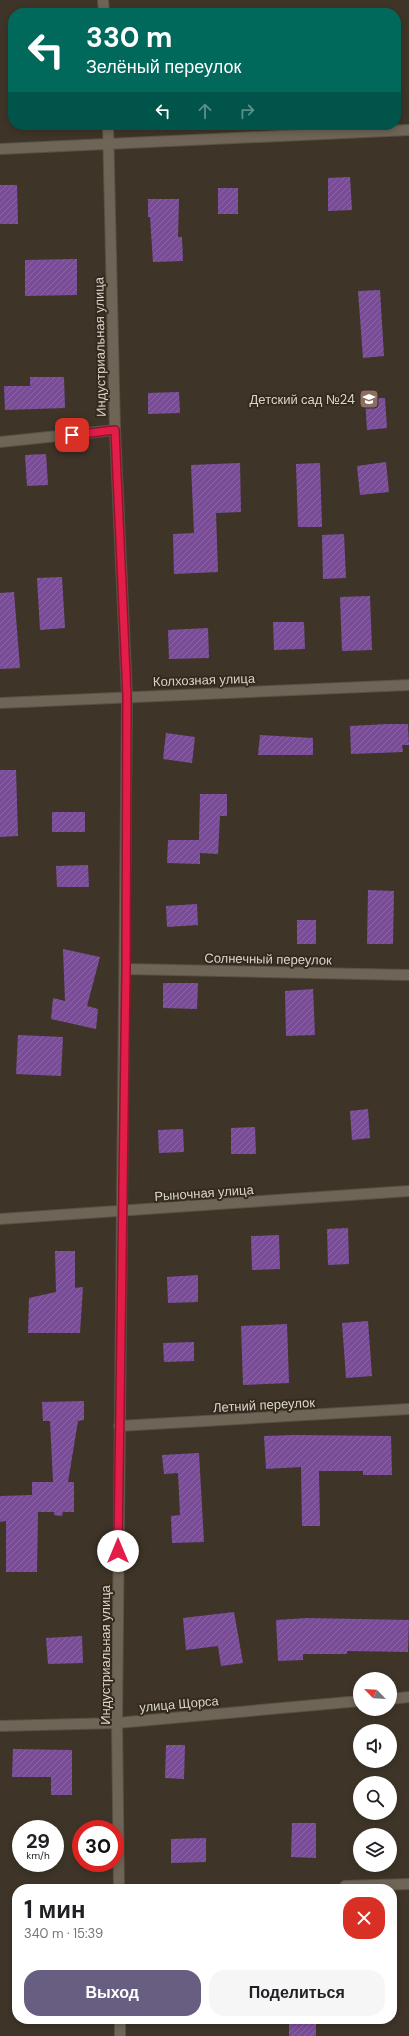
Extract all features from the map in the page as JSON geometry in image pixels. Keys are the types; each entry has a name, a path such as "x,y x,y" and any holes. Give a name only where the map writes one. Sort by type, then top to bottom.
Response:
{"street":[{"name":"Индустриальная улица","path":"108,130 115,430 127,696 126,970 117,1723 119,1884"},
{"path":"0,149 409,130"},
{"path":"0,442 115,430"},
{"name":"Колхозная улица","path":"0,703 127,696 409,685"},
{"name":"Солнечный переулок","path":"126,970 409,975"},
{"name":"Рыночная улица","path":"0,1219 122,1212 409,1191"},
{"name":"Летний переулок","path":"120,1426 409,1409"},
{"path":"397,1698 409,1697"},
{"name":"улица Щорса","path":"0,1726 117,1723 353,1702"},
{"path":"397,1884 409,1884"},
{"path":"120,2024 120,2036"}],"building":[{"path":"350,177 352,210 328,211 328,178"},
{"path":"0,185 17,185 18,224 0,224"},
{"path":"218,188 238,188 238,214 218,214"},
{"path":"148,199 179,199 178,237 182,237 183,261 153,262 150,217 148,217"},
{"path":"77,259 77,295 25,296 25,260"},
{"path":"380,290 384,356 363,358 358,291"},
{"path":"30,377 64,377 65,408 5,410 4,386 30,386"},
{"path":"179,392 180,413 148,414 148,393"},
{"path":"385,398 387,428 367,430 365,399"},
{"path":"46,454 48,485 27,486 25,455"},
{"path":"386,462 389,492 360,495 357,466"},
{"path":"240,463 241,512 216,513 218,572 174,574 173,534 194,533 191,465"},
{"path":"320,463 322,527 298,527 296,464"},
{"path":"344,534 346,578 323,579 322,535"},
{"path":"62,577 65,628 40,630 37,578"},
{"path":"14,592 20,668 0,669 0,593"},
{"path":"370,596 372,650 342,651 340,597"},
{"path":"273,622 304,622 305,649 274,650"},
{"path":"208,628 209,658 169,659 168,630"},
{"path":"408,724 409,745 402,745 403,752 351,754 350,726"},
{"path":"166,733 195,737 192,763 163,759"},
{"path":"260,735 313,738 313,755 258,755"},
{"path":"0,770 16,770 18,836 0,837"},
{"path":"200,794 227,794 227,816 220,816 218,854 200,853 200,864 167,863 168,840 199,840"},
{"path":"52,812 85,812 85,832 52,832"},
{"path":"88,865 89,887 57,887 56,866"},
{"path":"368,890 394,891 393,944 367,944"},
{"path":"197,904 198,925 167,927 166,906"},
{"path":"297,920 316,920 316,944 297,944"},
{"path":"63,949 100,957 87,1006 98,1009 96,1029 51,1019 53,998 65,1001"},
{"path":"163,983 198,983 197,1009 163,1008"},
{"path":"313,989 315,1035 286,1036 285,991"},
{"path":"18,1035 63,1037 61,1076 16,1074"},
{"path":"368,1109 370,1138 352,1140 350,1111"},
{"path":"255,1127 256,1154 231,1154 231,1128"},
{"path":"183,1129 184,1152 159,1153 158,1130"},
{"path":"348,1228 349,1264 328,1265 327,1229"},
{"path":"279,1235 280,1269 252,1270 251,1236"},
{"path":"55,1251 75,1251 75,1288 83,1287 80,1333 28,1333 29,1298 56,1292"},
{"path":"198,1275 198,1302 168,1303 167,1277"},
{"path":"368,1321 372,1376 346,1378 342,1323"},
{"path":"287,1324 289,1383 243,1385 241,1326"},
{"path":"194,1342 194,1361 164,1362 163,1343"},
{"path":"84,1401 84,1420 78,1421 68,1482 74,1482 74,1512 63,1512 62,1516 54,1515 54,1512 38,1512 37,1572 6,1572 6,1521 0,1522 0,1496 32,1495 32,1482 53,1482 50,1421 43,1421 42,1402"},
{"path":"264,1436 391,1436 392,1475 363,1475 363,1471 319,1471 320,1526 302,1526 301,1467 266,1469"},
{"path":"199,1453 204,1542 172,1543 171,1516 180,1515 178,1473 164,1474 162,1455"},
{"path":"234,1612 243,1663 221,1666 218,1646 186,1650 183,1618"},
{"path":"307,1618 409,1620 408,1652 347,1651 347,1654 303,1654 303,1660 278,1661 276,1620"},
{"path":"82,1636 83,1663 48,1664 46,1638"},
{"path":"166,1745 185,1745 184,1779 165,1778"},
{"path":"13,1749 72,1750 72,1795 51,1795 51,1777 12,1777"},
{"path":"292,1823 316,1823 316,1858 291,1857"},
{"path":"206,1838 206,1862 171,1863 171,1839"},
{"path":"289,2024 316,2024 316,2036 289,2036"}],"place":[{"name":"Детский сад №24","path":"369,399"}],"route":[{"path":"72,435 115,430 127,696 126,970 118,1551"}]}
